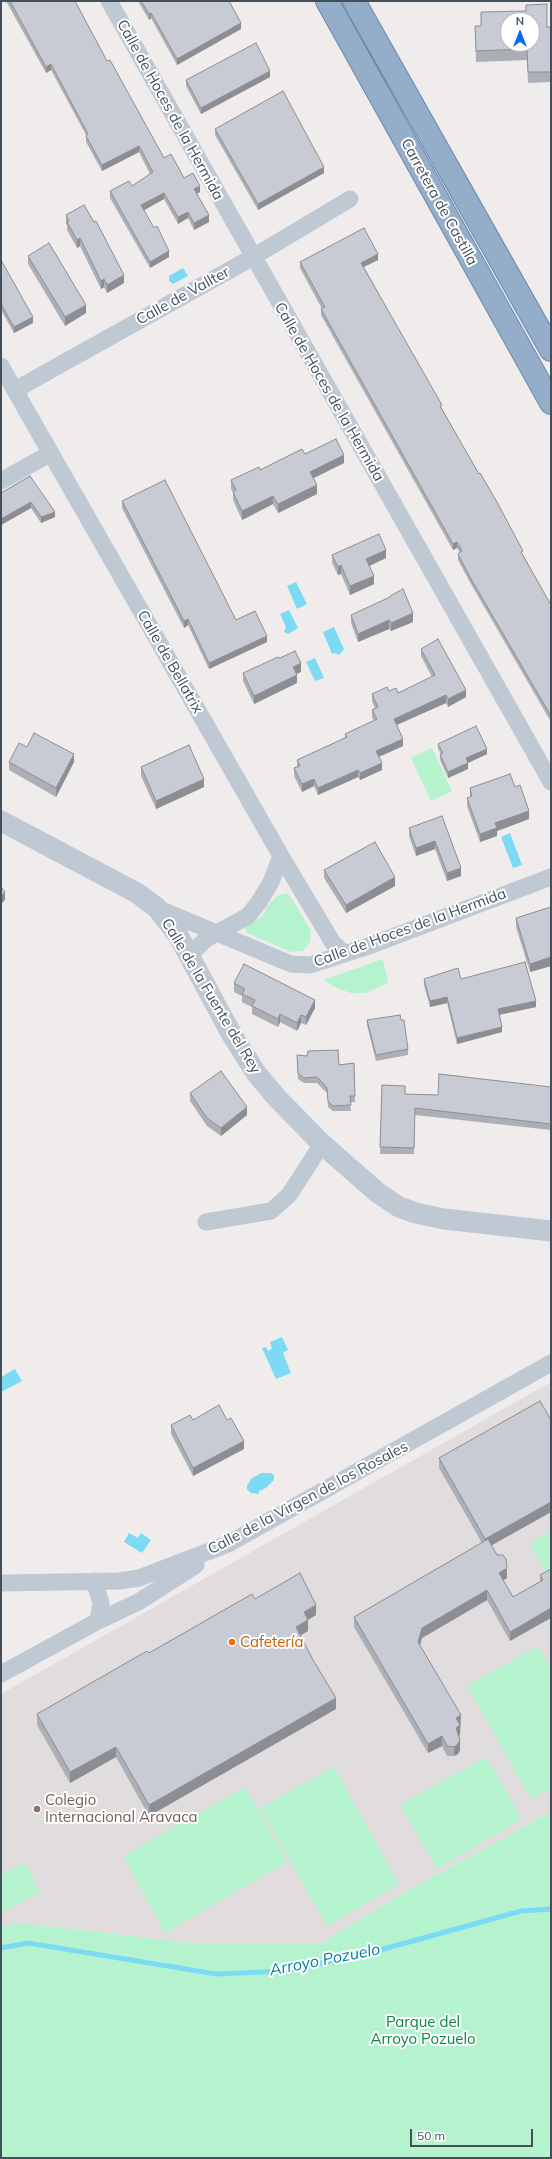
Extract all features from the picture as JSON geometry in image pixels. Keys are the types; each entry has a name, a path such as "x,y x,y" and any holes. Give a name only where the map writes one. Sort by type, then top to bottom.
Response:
{"highway":[{"name":"Carretera de Castilla","path":"327,1 551,403"},
{"name":"Carretera de Castilla","path":"354,1 551,350"}],"street":[{"name":"Calle de Hoces de la Hermida","path":"109,1 551,782"},
{"name":"Calle de Vallter","path":"15,390 253,257 350,199"},
{"name":"Calle de Bellatrix","path":"1,366 281,856 333,943 345,954"},
{"path":"1,481 51,453"},
{"name":"Calle de la Fuente del Rey","path":"1,822 137,893 157,908 169,922 196,967 232,1035 256,1073 276,1098 322,1144 378,1194 399,1207 416,1213 444,1219 551,1231"},
{"path":"196,967 199,946 221,936 241,922 253,910 271,882 281,856"},
{"name":"Calle de Hoces de la Hermida","path":"157,908 291,964 310,965 345,954 551,877"},
{"path":"206,1222 271,1211 290,1195 322,1144"},
{"name":"Calle de la Virgen de los Rosales","path":"1,1583 119,1581 152,1574 228,1544 551,1362"},
{"path":"1,1674 98,1621 140,1601 228,1544"},
{"path":"94,1582 101,1603 98,1621"}],"shaded area":[{"path":"551,1382 551,1812 409,1890 321,1943 191,1943 22,1923 1,1926 1,1694"}],"green space":[{"path":"432,748 452,791 431,801 411,758"},
{"path":"286,893 291,897 311,931 310,942 303,951 291,952 247,933 244,927 262,917 268,905 277,896"},
{"path":"383,959 388,983 366,993 351,993 339,989 323,980"},
{"path":"551,1531 551,1574 548,1576 530,1543"},
{"path":"538,1646 551,1670 551,1788 531,1799 467,1686"},
{"path":"486,1757 522,1819 437,1869 400,1805"},
{"path":"334,1767 399,1884 327,1926 260,1808"},
{"path":"245,1787 287,1862 165,1933 123,1856"},
{"name":"Parque del Arroyo Pozuelo","path":"551,1812 551,2158 1,2158 1,1926 22,1923 191,1943 321,1943 409,1890"},
{"path":"24,1862 40,1892 1,1913 1,1875"}],"water":[{"path":"183,268 188,276 173,284 169,281 169,276"},
{"path":"296,582 307,604 297,609 287,586"},
{"path":"289,610 298,628 288,634 284,632 286,627 280,614"},
{"path":"334,627 344,649 339,655 335,653 332,654 323,632"},
{"path":"315,658 324,678 315,681 306,662"},
{"path":"510,833 522,865 513,868 501,837"},
{"path":"282,1337 288,1350 283,1353 291,1373 276,1379 262,1348 266,1347 268,1351 272,1349 270,1342"},
{"path":"15,1369 22,1381 1,1392 1,1377"},
{"path":"261,1473 271,1473 274,1475 274,1480 266,1488 259,1491 259,1494 251,1493 247,1489 247,1486 251,1479"},
{"path":"129,1533 138,1538 141,1533 151,1540 142,1553 124,1542"}],"building":[{"path":"10,1 75,1 107,61 110,60 164,158 171,154 184,178 193,173 200,186 194,189 209,215 194,223 188,212 178,217 164,193 141,205 154,228 157,226 169,251 150,262 110,191 129,181 132,186 153,172 139,146 102,165 86,136 88,134 51,64 46,67"},
{"path":"141,1 229,1 241,23 177,59 151,13 149,14"},
{"path":"547,4 547,27 551,27 551,72 528,72 527,52 540,52 540,12 500,12 500,50 476,51 475,26 481,26 481,12 526,11 526,5"},
{"path":"256,43 270,71 201,108 186,80"},
{"path":"283,91 324,167 258,204 215,129"},
{"path":"84,205 94,222 96,221 124,275 107,285 104,279 101,281 80,238 77,240 67,222 69,221 66,215"},
{"path":"364,228 378,254 361,263 442,405 440,406 497,502 523,551 521,552 551,605 551,716 471,579 458,554 462,551 457,542 453,544 321,309 325,307 300,262"},
{"path":"49,243 86,305 65,317 28,256"},
{"path":"1,260 33,317 14,327 1,304"},
{"path":"336,439 344,455 310,472 317,485 278,504 273,496 242,511 233,492 236,490 231,480 259,467 260,470 302,449 305,454"},
{"path":"30,476 55,512 41,517 31,502 1,519 1,493"},
{"path":"165,480 236,620 255,611 267,636 209,663 188,619 184,621 122,501"},
{"path":"379,534 386,550 366,559 374,576 350,586 341,565 338,567 332,555"},
{"path":"403,589 413,613 391,623 389,620 358,634 351,615 390,597"},
{"path":"438,639 466,690 448,699 446,695 394,719 403,739 376,751 382,763 360,773 358,770 318,788 314,779 302,784 294,768 300,766 297,760 347,737 345,734 377,719 372,710 378,707 372,694 387,687 389,691 396,688 398,693 435,675 421,649"},
{"path":"295,651 301,663 293,667 297,675 254,696 243,673"},
{"path":"476,726 487,749 466,758 468,763 448,772 440,754 443,753 438,744"},
{"path":"34,733 74,754 56,788 9,762 19,743 27,747"},
{"path":"189,745 204,779 156,801 141,767"},
{"path":"510,774 515,787 520,785 529,811 495,823 497,828 480,834 467,798 472,796 470,788"},
{"path":"442,816 461,868 447,873 435,841 416,848 409,828"},
{"path":"375,842 395,877 346,905 324,870"},
{"path":"1,887 5,892 1,896"},
{"path":"551,907 551,957 530,964 516,918"},
{"path":"525,962 536,1001 498,1009 502,1027 457,1038 447,997 430,1001 424,979 458,968 461,979"},
{"path":"244,964 315,1000 306,1017 301,1015 297,1023 280,1014 278,1019 252,1006 255,1000 242,994 245,989 234,983"},
{"path":"400,1015 401,1020 404,1020 408,1049 376,1055 367,1020"},
{"path":"338,1050 339,1065 354,1063 355,1096 350,1096 351,1105 333,1106 328,1101 327,1088 317,1077 304,1078 298,1073 297,1055 307,1056 308,1051"},
{"path":"221,1071 247,1107 221,1128 207,1118 190,1093"},
{"path":"439,1074 551,1087 551,1124 415,1108 414,1148 380,1147 382,1085 405,1086 405,1094 438,1095"},
{"path":"540,1401 551,1420 551,1502 485,1539 439,1458"},
{"path":"219,1405 227,1420 231,1418 244,1441 193,1468 171,1425 190,1415 193,1420"},
{"path":"488,1539 497,1555 503,1555 506,1559 507,1568 499,1573 513,1597 543,1580 540,1575 551,1569 551,1608 510,1632 487,1590 422,1628 418,1642 461,1715 456,1718 460,1725 456,1728 460,1740 458,1744 454,1747 447,1746 442,1736 428,1744 354,1617"},
{"path":"300,1573 316,1605 304,1612 308,1620 296,1627 313,1660 336,1698 149,1805 116,1747 70,1772 37,1714 147,1651 149,1653 252,1594 255,1599"}],"waterway":[{"name":"Arroyo Pozuelo","path":"1,1948 28,1943 216,1974 287,1971 380,1950 521,1911 551,1909"}],"place":[{"name":"Cafetería","path":"232,1642"},
{"name":"Colegio Internacional Aravaca","path":"37,1809"}]}
